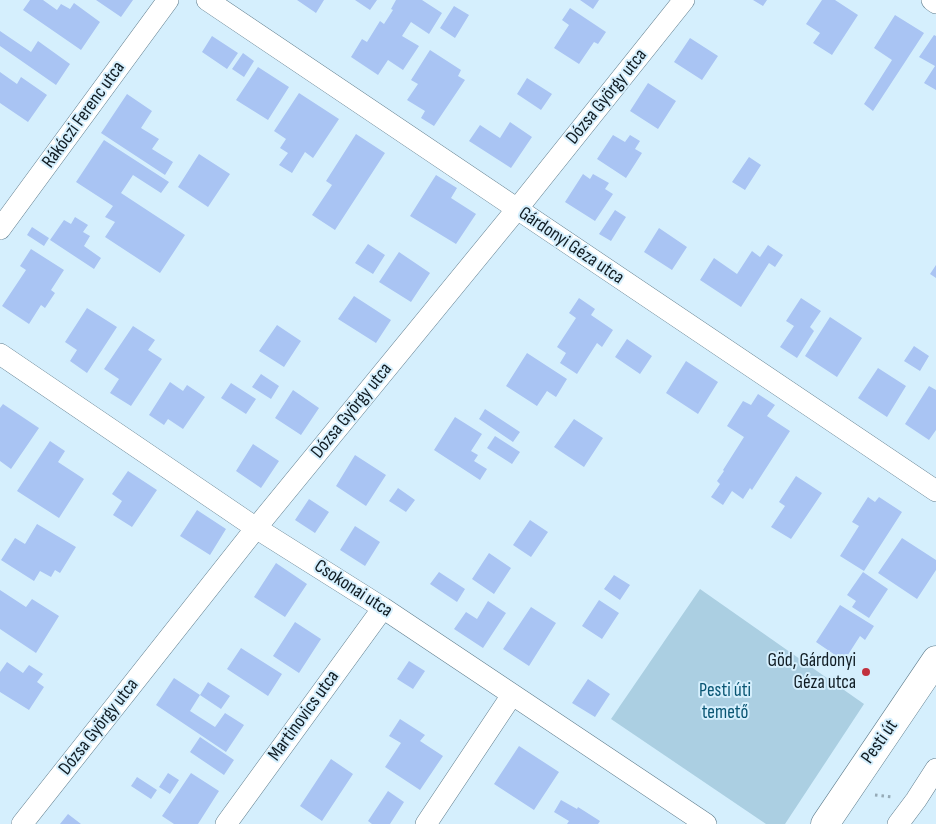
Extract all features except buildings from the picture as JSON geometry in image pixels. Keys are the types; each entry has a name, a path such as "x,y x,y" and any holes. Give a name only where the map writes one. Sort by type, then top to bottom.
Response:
{"main road":[{"name":"Pesti út","path":"824,824 936,660"}],"street":[{"name":"Rákóczi Ferenc utca","path":"0,230 168,0"},
{"name":"Gárdonyi Géza utca","path":"207,0 936,491"},
{"name":"Dózsa György utca","path":"22,824 256,528 517,210 684,0"},
{"path":"932,0 936,3"},
{"name":"Csokonai utca","path":"0,354 256,528 383,608 706,824"},
{"name":"Martinovics utca","path":"226,824 383,608"},
{"path":"426,824 512,695"},
{"path":"898,824 936,770"}],"path":[{"path":"852,782 873,795 916,800"}],"green space":[{"name":"Pesti úti temető","path":"700,589 864,704 785,824 766,824 611,719"}],"place":[{"name":"Göd, Gárdonyi Géza utca","path":"866,672"}]}
